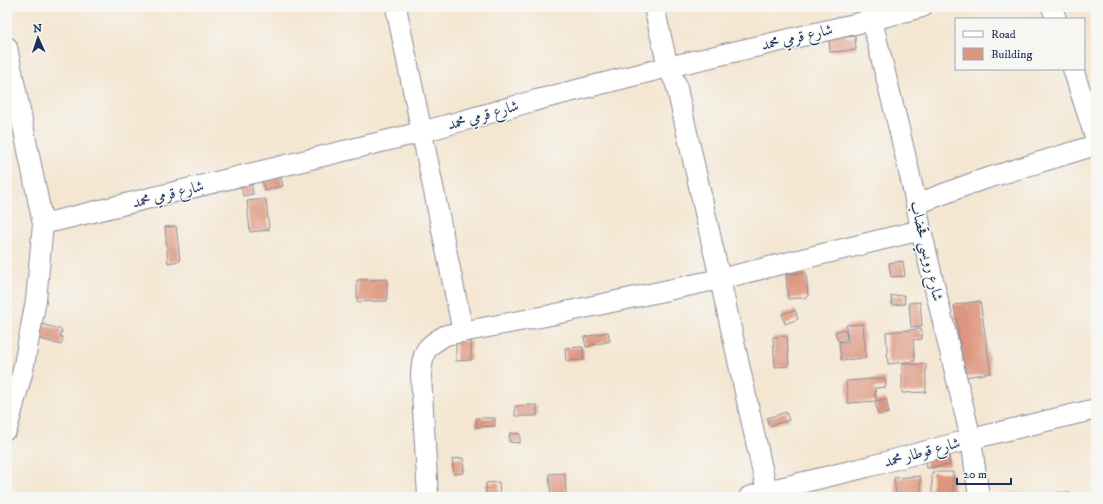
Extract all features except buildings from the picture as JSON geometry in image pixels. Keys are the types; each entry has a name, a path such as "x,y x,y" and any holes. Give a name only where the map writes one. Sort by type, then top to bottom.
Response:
{"street":[{"path":"396,7 463,332"},
{"path":"654,7 668,67 676,84 720,279 758,494"},
{"name":"شارع قرمي محمد","path":"43,224 422,132 534,101 871,14 922,7"},
{"path":"1052,7 1056,18"},
{"name":"شارع رويسي قحضاب","path":"871,14 890,87 921,230 971,439 979,497"},
{"path":"7,47 43,224 36,300 23,370 7,429"},
{"path":"1073,70 1096,140"},
{"path":"916,204 975,182 1096,145"},
{"path":"428,497 421,382 423,357 431,343 446,335 551,315 720,279 921,230"},
{"name":"شارع قوطار محمد","path":"758,494 971,439 1096,409"}]}
